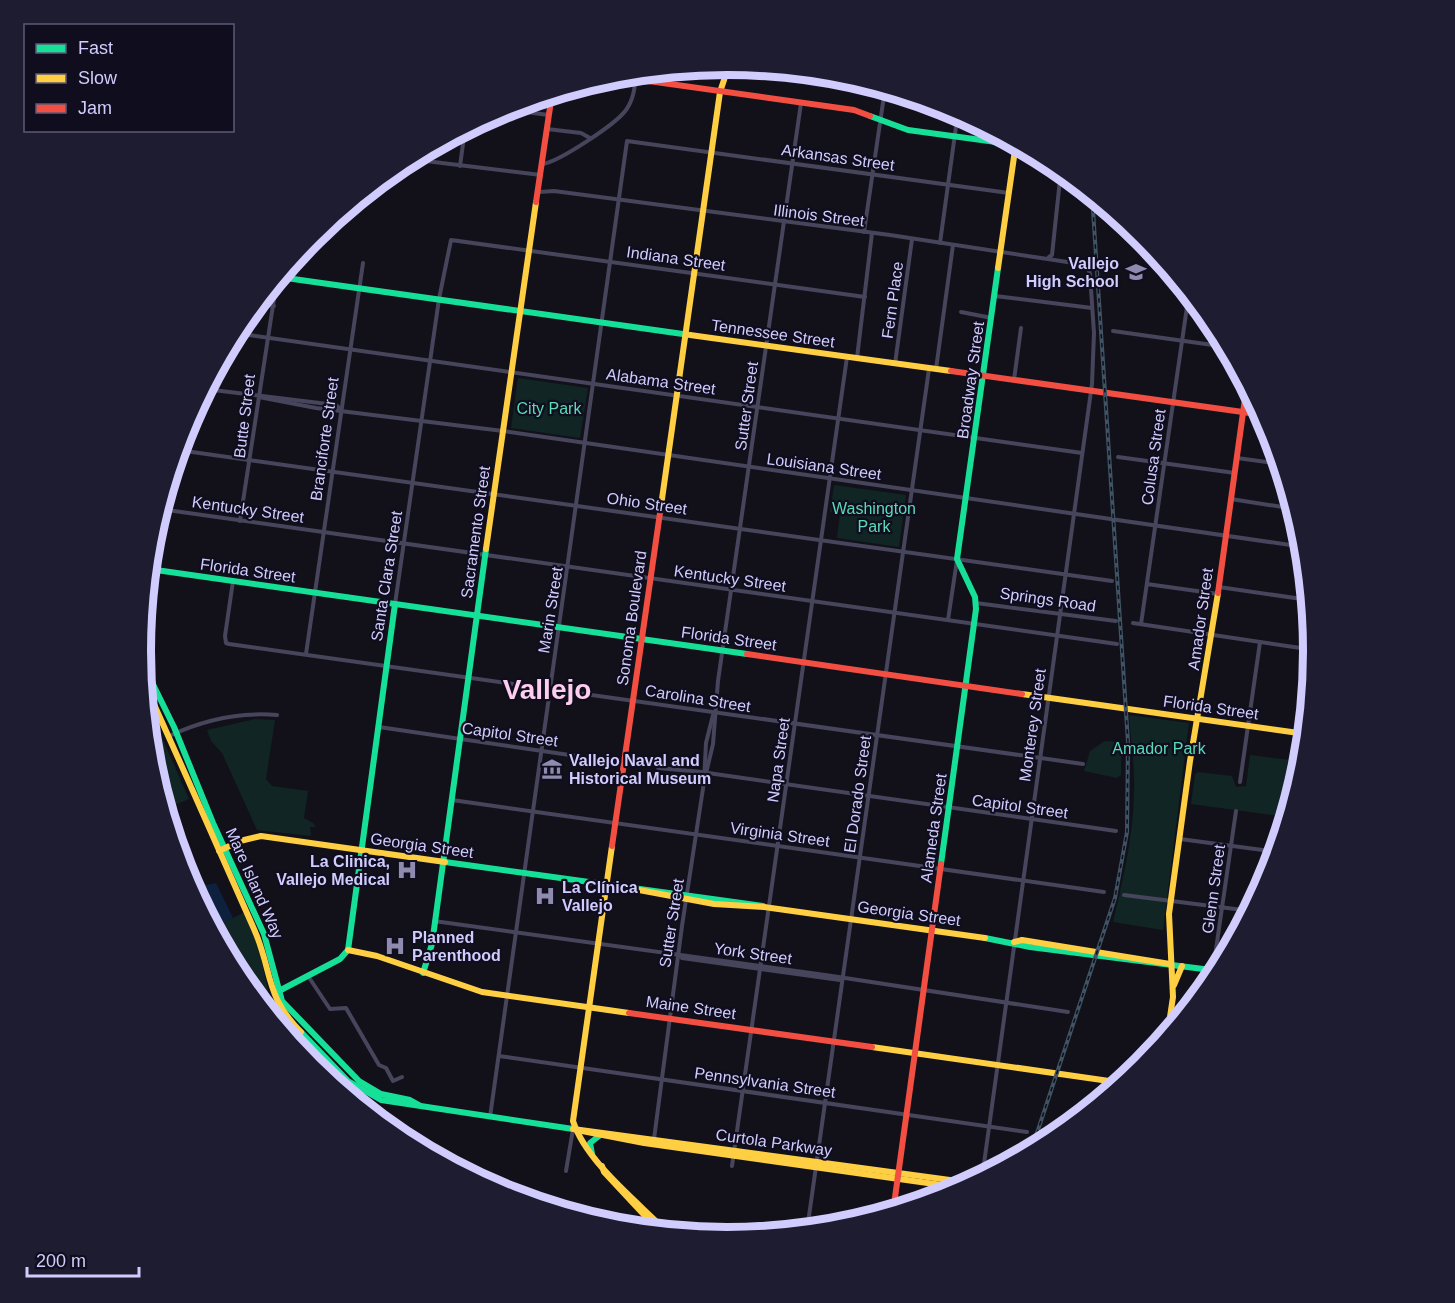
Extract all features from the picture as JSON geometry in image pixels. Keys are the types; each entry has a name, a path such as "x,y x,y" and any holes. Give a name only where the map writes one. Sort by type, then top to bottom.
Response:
{"main road":[{"name":"Sonoma Boulevard","path":"573,1129 675,395 720,92 726,75"},
{"path":"655,80 720,92 854,110 908,130 996,141"},
{"name":"Sacramento Street","path":"423,973 430,949 452,800 551,103"},
{"name":"Broadway Street","path":"957,560 1016,152"},
{"name":"Tennessee Street","path":"288,279 358,287 1252,413"},
{"name":"Amador Street","path":"1171,1019 1173,987 1169,924 1171,901 1212,635 1245,397"},
{"name":"Alameda Street","path":"894,1203 974,624 976,603 957,560"},
{"name":"Florida Street","path":"157,571 1298,732"},
{"name":"Santa Clara Street","path":"348,950 395,604"},
{"name":"Mare Island Way","path":"152,685 260,942 283,1014 348,1081 371,1093"},
{"name":"Mare Island Way","path":"153,698 173,734"},
{"name":"Georgia Street","path":"222,849 247,838 261,836 606,884 753,908 767,907 1014,942 1030,947 1208,970"},
{"path":"276,993 340,959 348,950"},
{"name":"Maine Street","path":"348,950 381,957 467,989 1112,1081"},
{"path":"1173,987 1182,966"},
{"name":"Curtola Parkway","path":"371,1093 410,1100 420,1106 490,1118 654,1139 734,1153"},
{"path":"573,1129 602,1166 604,1172 652,1223"},
{"name":"Curtola Parkway","path":"573,1129 599,1136 898,1176 954,1181"},
{"path":"592,1156 590,1143 599,1136"},
{"path":"602,1166 608,1168 660,1224"},
{"name":"Curtola Parkway","path":"898,1176 944,1186"}],"street":[{"path":"424,161 508,172 540,171 622,115 634,92 635,83"},
{"path":"864,232 884,97"},
{"name":"Sutter Street","path":"654,1139 687,896 704,782 708,773 714,713 801,103"},
{"path":"525,112 549,116"},
{"path":"939,243 957,123"},
{"path":"548,129 581,133 590,138"},
{"path":"460,166 464,139"},
{"name":"Marin Street","path":"490,1118 627,141 663,145"},
{"name":"Arkansas Street","path":"663,145 1009,194"},
{"path":"1048,258 1052,255 1060,181"},
{"name":"Illinois Street","path":"539,190 1048,258 1084,264 1090,274"},
{"path":"857,358 872,233"},
{"name":"Fern Place","path":"895,364 912,239"},
{"name":"Santa Clara Street","path":"395,604 439,299 451,240 484,243"},
{"name":"Indiana Street","path":"484,243 865,297"},
{"name":"El Dorado Street","path":"809,1222 921,429 953,245"},
{"name":"Branciforte Street","path":"306,654 331,470 363,263"},
{"name":"Monterey Street","path":"983,1168 1091,391 1094,360 1090,274"},
{"name":"Butte Street","path":"240,520 276,294"},
{"path":"995,296 1092,308"},
{"name":"Colusa Street","path":"1141,624 1187,304"},
{"path":"267,305 274,306"},
{"path":"961,312 992,318"},
{"path":"1014,380 1021,328"},
{"path":"1113,331 1216,346"},
{"name":"Alabama Street","path":"246,334 1083,453"},
{"name":"Napa Street","path":"732,1166 847,357"},
{"name":"Louisiana Street","path":"214,390 336,405 340,409 1294,546"},
{"name":"Ohio Street","path":"188,451 1112,581"},
{"path":"1118,457 1235,473"},
{"path":"1237,458 1272,463"},
{"path":"1231,499 1285,507"},
{"name":"Kentucky Street","path":"169,511 1117,644"},
{"name":"Broadway Street","path":"948,620 957,560"},
{"name":"Carolina Street","path":"232,581 226,643 238,646 1083,764"},
{"path":"1147,584 1301,599"},
{"name":"Springs Road","path":"976,603 1116,621"},
{"path":"1133,623 1304,648"},
{"path":"1240,782 1260,642"},
{"name":"Sutter Street","path":"704,782 702,772 709,726 714,713"},
{"path":"173,734 216,719 243,714 277,715"},
{"path":"1296,744 1299,725"},
{"name":"Capitol Street","path":"379,727 638,765"},
{"path":"658,768 702,772"},
{"name":"Capitol Street","path":"708,773 1116,831"},
{"name":"Virginia Street","path":"452,800 1104,892"},
{"name":"Glenn Street","path":"1217,955 1236,811"},
{"path":"1179,838 1268,851"},
{"path":"1124,896 1243,909"},
{"name":"York Street","path":"434,921 1068,1012"},
{"path":"308,976 330,1009 346,1008 379,1065 386,1068 393,1081 402,1077"},
{"name":"Pennsylvania Street","path":"499,1056 1027,1132"},
{"path":"566,1172 573,1129"}],"green space":[{"name":"City Park","path":"518,378 588,388 580,438 511,428"},
{"name":"Washington Park","path":"834,485 906,495 899,547 837,538 840,513 830,512"},
{"name":"Amador Park","path":"1129,715 1189,723 1163,930 1113,922 1132,827 1134,774"},
{"path":"255,719 275,720 266,779 272,786 308,791 304,818 316,827 310,827 311,836 257,830 222,753 211,741 207,730"},
{"path":"156,723 189,799 172,806 162,764"},
{"path":"1105,741 1121,742 1121,775 1117,778 1084,771 1090,751"},
{"path":"1250,755 1290,760 1279,816 1191,804 1195,774 1198,772 1232,776 1236,787 1246,786"},
{"path":"245,912 259,949 270,999 296,1034 270,1002 248,972 220,925"},
{"path":"355,1092 359,1094 374,1102 371,1104"}],"water":[{"path":"216,883 233,918 220,925 201,886"}],"railway":[{"path":"1035,1139 1115,898 1127,832 1128,742 1093,206"}],"traffic: fast":[{"path":"870,116 908,130 997,142"},
{"path":"941,864 976,609 975,597 957,559 998,268"},
{"path":"288,278 690,335"},
{"path":"423,973 432,944 486,549"},
{"path":"157,570 747,654"},
{"path":"277,992 340,959 348,950 395,604"},
{"path":"152,682 174,727 213,823 264,934 282,1001 359,1081 381,1094 410,1100 419,1105"},
{"path":"445,862 763,906"},
{"path":"985,938 1030,947 1208,970"},
{"path":"301,1032 348,1081 381,1100 573,1129"},
{"path":"592,1154 590,1143 599,1136"}],"traffic: slow":[{"path":"661,506 720,92 726,75"},
{"path":"998,268 1015,151"},
{"path":"486,549 536,202"},
{"path":"690,335 951,371"},
{"path":"1169,1022 1173,997 1169,914 1190,761 1218,593"},
{"path":"1022,694 1298,733"},
{"path":"154,703 254,929 275,994 289,1019 301,1032"},
{"path":"219,851 240,841 261,836 445,862"},
{"path":"612,846 573,1121 589,1151 601,1166 658,1224"},
{"path":"623,887 714,904 764,907 985,938"},
{"path":"1014,942 1022,940 1170,964"},
{"path":"348,950 377,956 482,992 629,1013"},
{"path":"1174,985 1182,966"},
{"path":"872,1047 1112,1081"},
{"path":"573,1129 955,1181"},
{"path":"577,1130 644,1143 944,1185"},
{"path":"602,1166 604,1172 652,1223"}],"traffic: jam":[{"path":"647,81 854,110 870,116"},
{"path":"536,202 551,103"},
{"path":"951,371 1252,413"},
{"path":"1218,593 1245,397"},
{"path":"612,846 661,506"},
{"path":"747,654 1022,694"},
{"path":"894,1203 941,864"},
{"path":"629,1013 872,1047"}],"place":[{"name":"Vallejo High School","path":"1136,272"},
{"name":"Vallejo Naval and Historical Museum","path":"552,769"},
{"name":"La Clinica, Vallejo Medical","path":"407,870"},
{"name":"La Clínica Vallejo","path":"545,896"},
{"name":"Planned Parenthood","path":"395,946"}],"district":[{"name":"Vallejo","path":"547,689"}]}
